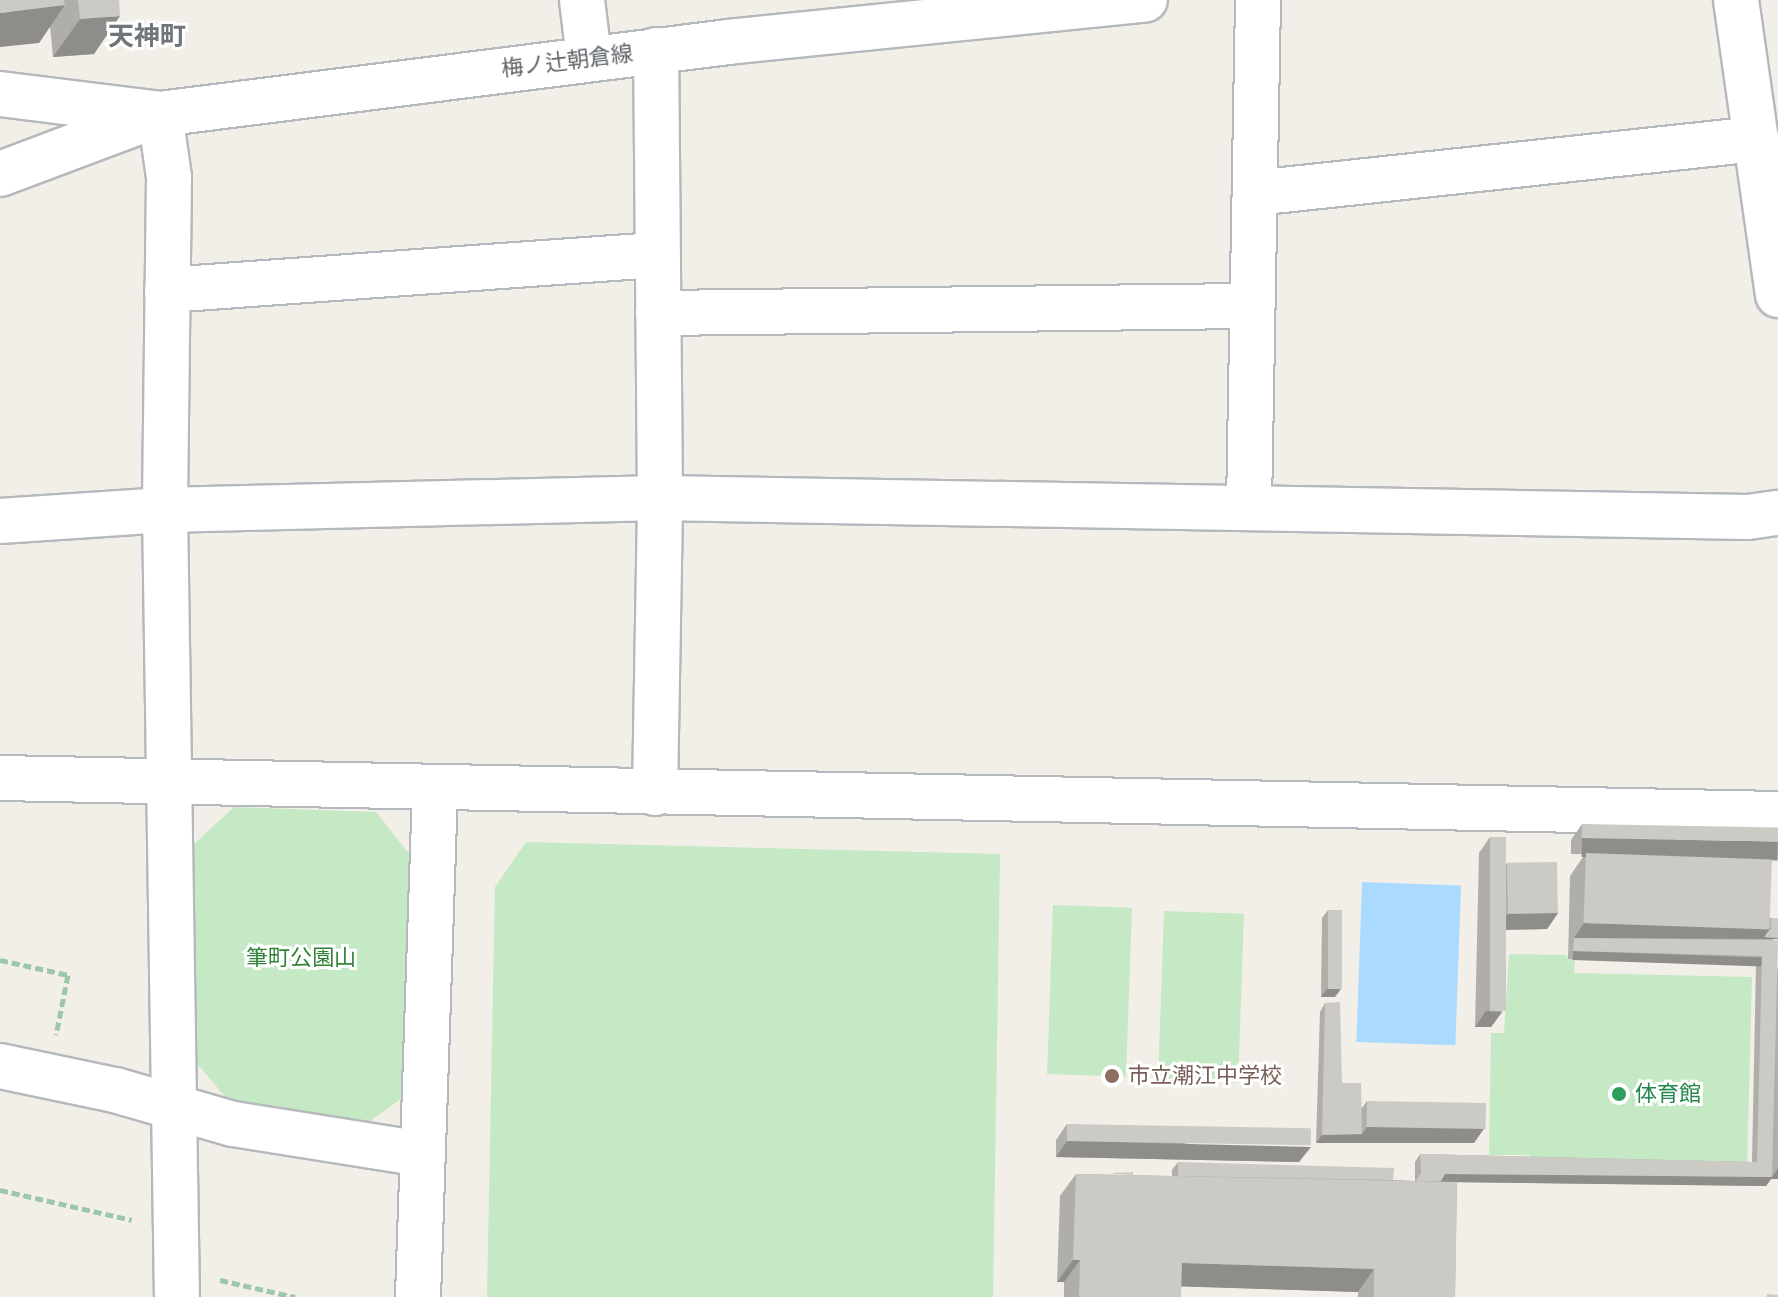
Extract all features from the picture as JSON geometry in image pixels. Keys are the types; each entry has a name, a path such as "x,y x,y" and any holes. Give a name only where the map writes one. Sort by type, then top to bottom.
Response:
{"street":[{"path":"582,0 589,58"},
{"name":"梅ノ辻朝倉線","path":"0,174 160,114 656,50 1145,0"},
{"path":"1249,506 1258,0"},
{"path":"1736,0 1774,236 1778,295"},
{"path":"655,793 660,498 656,50"},
{"path":"0,94 160,114 169,177 165,510 176,1265"},
{"path":"1255,193 1756,139"},
{"path":"167,290 658,255"},
{"path":"658,313 1252,306"},
{"path":"0,521 165,510 660,498 1249,506 1733,517 1778,513"},
{"path":"0,778 1778,814"},
{"path":"418,1297 435,789"},
{"path":"0,1066 233,1124 423,1154"}],"path":[{"path":"0,960 68,975 49,1076"},
{"path":"0,1190 176,1265 295,1297"}],"green space":[{"name":"筆町公園山","path":"234,807 376,812 410,855 405,1096 359,1129 227,1099 195,1061 192,846"},
{"path":"526,842 1000,854 993,1297 487,1297 495,887"},
{"path":"1053,905 1132,908 1126,1077 1047,1074"},
{"path":"1164,911 1244,914 1238,1083 1158,1080"},
{"name":"体育館","path":"1509,954 1567,955 1568,959 1575,959 1574,973 1752,977 1747,1170 1530,1167 1530,1155 1489,1155 1491,1033 1504,1033"}],"water":[{"path":"1362,882 1461,885 1455,1045 1356,1042"}],"building":[{"path":"0,0 64,0 65,5 0,13"},
{"path":"78,0 119,0 120,16 80,19"},
{"path":"1582,824 1778,827 1778,841 1582,838"},
{"path":"1490,837 1506,837 1506,1011 1490,1011"},
{"path":"1586,853 1772,859 1769,929 1584,923"},
{"path":"1557,862 1558,913 1508,914 1507,863"},
{"path":"1328,910 1342,910 1342,989 1328,989"},
{"path":"1771,918 1778,918 1778,938 1764,937 1771,928"},
{"path":"1574,938 1778,940 1772,1177 1445,1174 1441,1181 1416,1181 1421,1173 1420,1154 1757,1162 1762,956 1573,951"},
{"path":"1340,1002 1342,1083 1361,1083 1362,1134 1322,1135 1325,1003"},
{"path":"1367,1101 1486,1103 1486,1129 1367,1127"},
{"path":"1067,1124 1311,1128 1311,1145 1067,1141"},
{"path":"1178,1162 1394,1168 1393,1180 1178,1176"},
{"path":"1076,1174 1457,1182 1455,1297 1374,1297 1374,1269 1182,1263 1181,1297 1079,1297 1080,1260 1073,1260"}],"place":[{"name":"市立潮江中学校","path":"1112,1076"},
{"name":"体育館","path":"1619,1094"}],"district":[{"name":"天神町","path":"147,36"}]}
